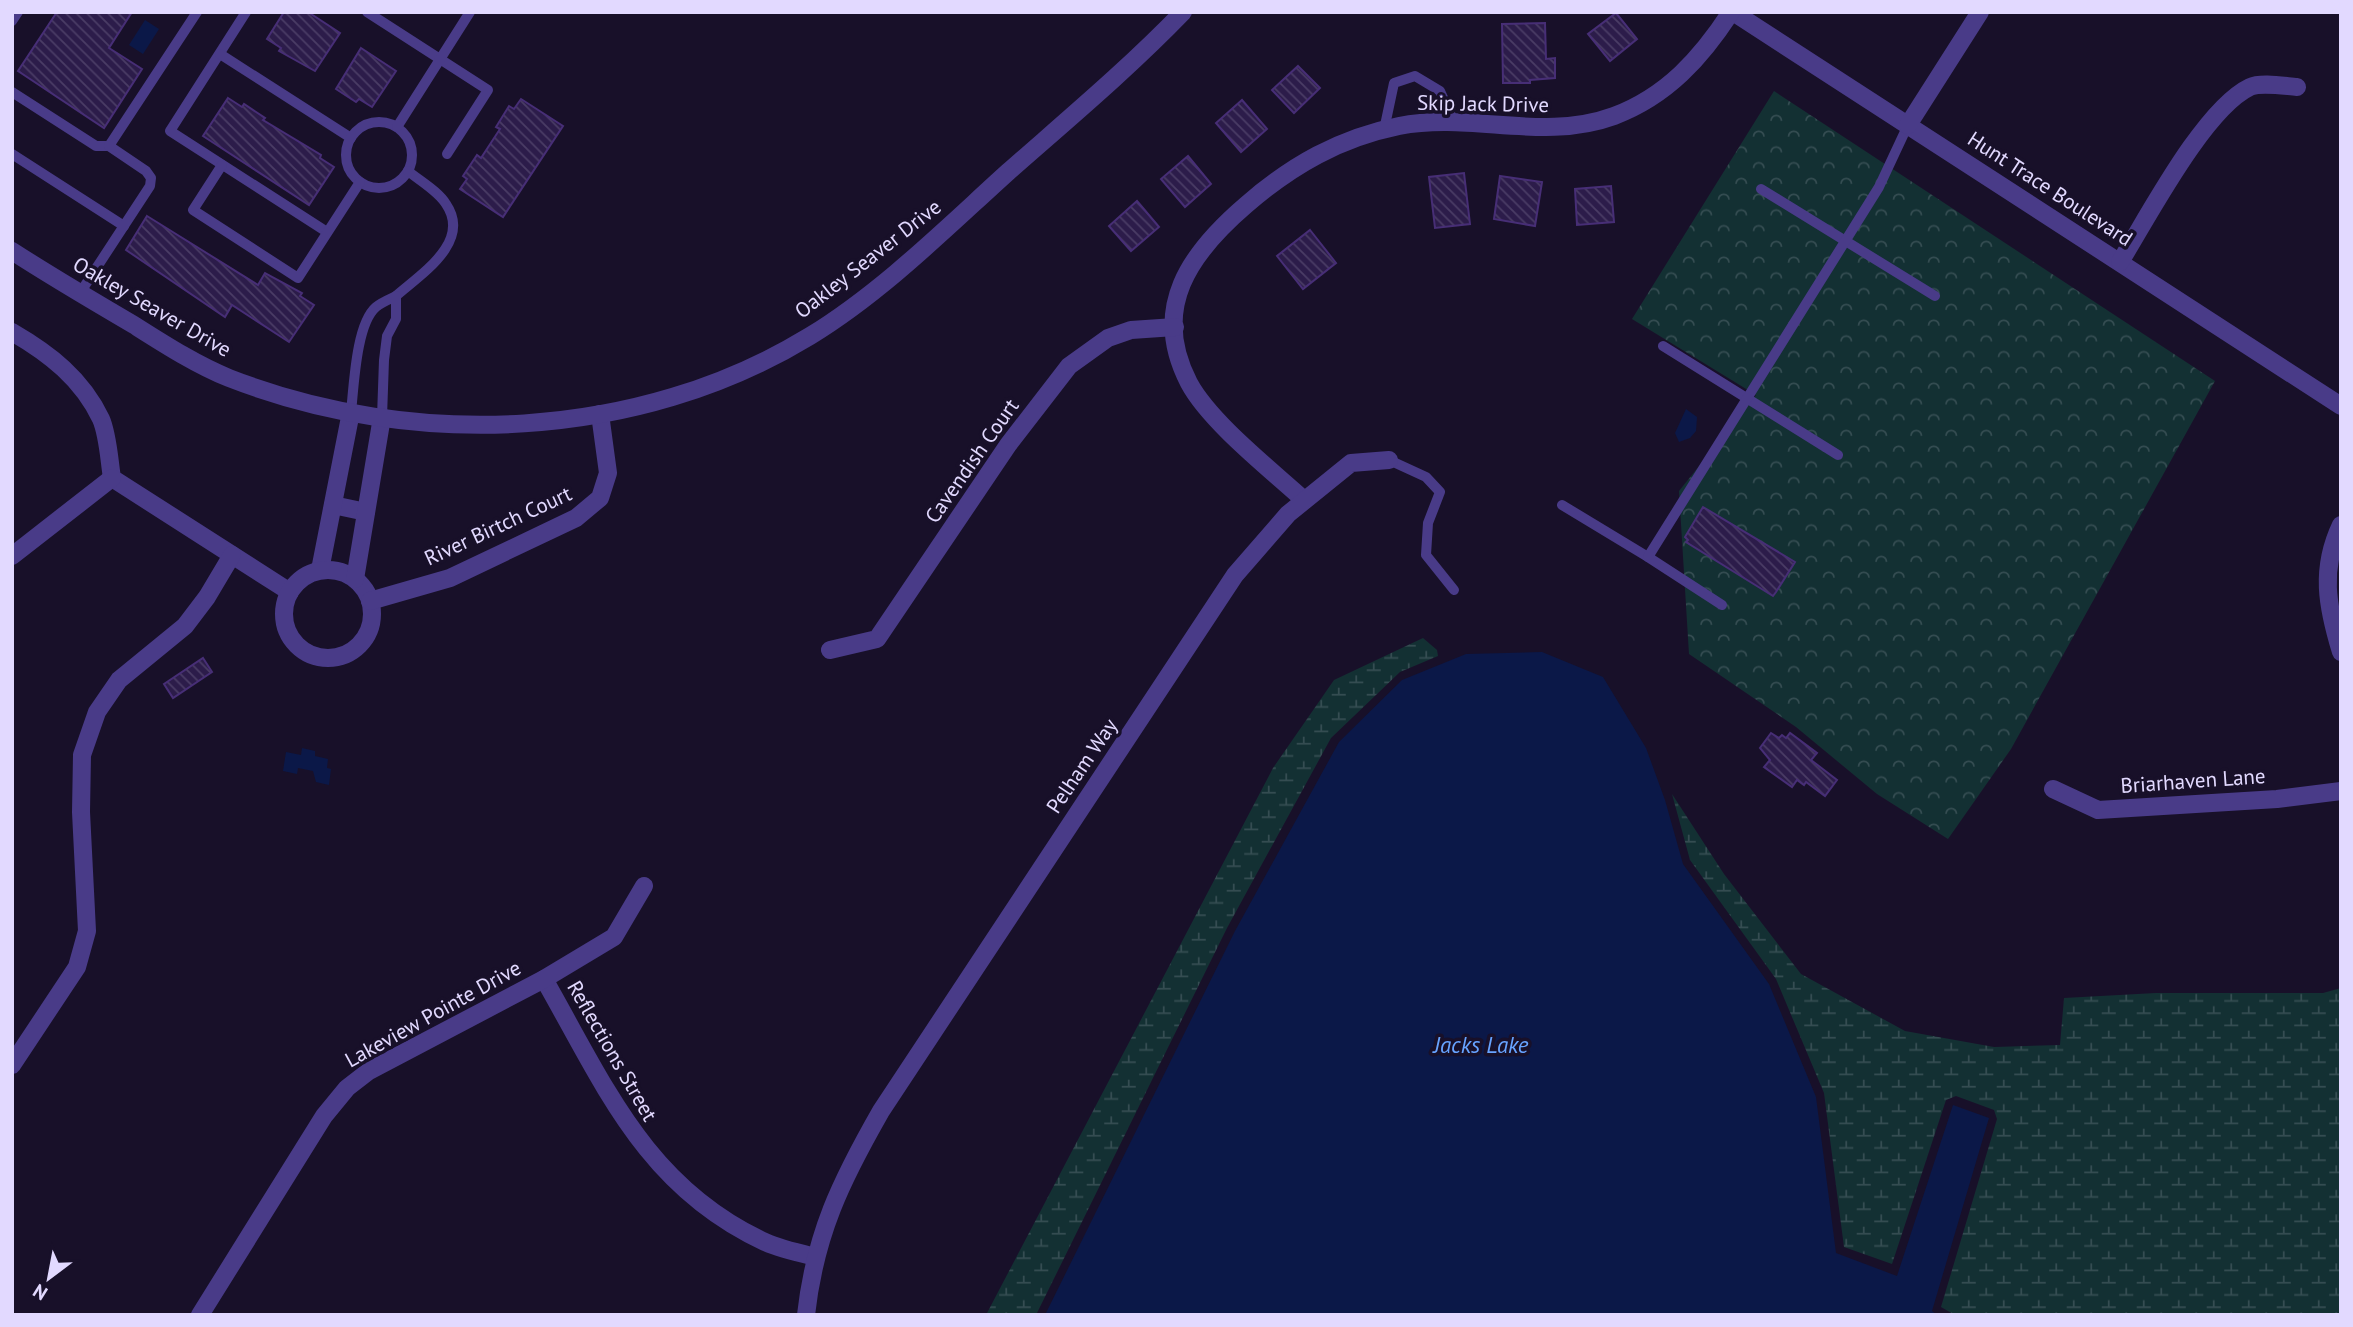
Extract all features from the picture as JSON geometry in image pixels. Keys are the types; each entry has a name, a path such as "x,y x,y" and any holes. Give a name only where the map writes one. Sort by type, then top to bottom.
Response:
{"street":[{"name":"Oakley Seaver Drive","path":"12,251 189,359 228,377 287,397 382,417 475,425 540,423 600,414 653,402 718,381 799,342 845,313 923,248 1183,12"},
{"name":"Skip Jack Drive","path":"1304,500 1204,406 1181,364 1175,327 1182,282 1191,262 1217,229 1275,180 1305,160 1333,146 1384,130 1454,122 1529,129 1562,128 1615,116 1666,88 1691,66 1732,12"},
{"name":"Hunt Trace Boulevard","path":"1732,12 2341,406"},
{"path":"1909,125 1980,12"},
{"path":"2120,262 2205,127 2227,102 2252,86 2297,87"},
{"name":"Cavendish Court","path":"830,650 877,639 1008,445 1069,366 1108,338 1131,330 1175,327"},
{"path":"12,332 37,346 74,376 102,420 112,478 290,592"},
{"path":"320,570 351,412"},
{"name":"River Birtch Court","path":"370,601 450,578 576,519 600,498 608,473 600,414"},
{"path":"355,579 382,417"},
{"name":"Pelham Way","path":"806,1315 816,1257 838,1187 881,1111 1236,575 1261,544 1304,500 1350,463 1389,460"},
{"path":"12,556 112,478"},
{"path":"333,505 366,512"},
{"path":"2341,525 2328,562 2326,584 2328,608 2341,652"},
{"path":"12,1065 77,967 88,931 81,812 82,755 97,712 119,680 185,626 207,597 232,555"},
{"path":"320,570 333,570 355,579 370,601 372,616 362,642 337,657 309,653 289,634 285,605 290,592 298,582 320,570"},
{"name":"Briarhaven Lane","path":"2053,789 2098,810 2277,799 2341,791"},
{"name":"Lakeview Pointe Drive","path":"200,1315 324,1116 347,1088 369,1071 544,979 614,937 644,886"},
{"name":"Reflections Street","path":"544,979 630,1130 673,1181 717,1216 757,1238 816,1257"}],"lane":[{"path":"12,21 18,12"},
{"path":"109,146 197,12"},
{"path":"246,12 170,131 327,232"},
{"path":"367,12 488,90 447,154"},
{"path":"397,127 466,14"},
{"path":"220,54 351,138"},
{"path":"1384,130 1394,83 1415,76 1440,91 1454,122"},
{"path":"12,92 96,146 109,146 146,171 151,178 150,186 80,293"},
{"path":"372,122 383,122 397,127 410,142 412,153 408,171 398,182 388,187 377,188 360,182 347,163 351,138 361,127 372,122"},
{"path":"1648,557 1879,187 1909,125"},
{"path":"12,153 124,226"},
{"path":"222,165 193,210 298,278 360,182"},
{"path":"351,412 357,356 374,308 396,296 436,261 451,242 453,219 446,202 408,171"},
{"path":"1761,189 1935,296"},
{"path":"382,417 384,360 387,336 396,319 396,296"},
{"path":"1663,346 1838,455"},
{"path":"1389,460 1426,477 1440,492 1428,523 1426,555 1454,590"},
{"path":"1562,505 1722,605"}],"green space":[{"path":"1774,91 2215,381 2011,749 1948,839 1877,794 1796,727 1689,654 1679,491 1756,395 1632,319"},
{"path":"1423,638 1437,650 1438,656 1400,672 1331,738 1227,928 1036,1315 986,1315 1273,768 1334,680"},
{"path":"1672,794 1724,874 1801,974 1905,1031 1994,1047 2060,1045 2064,998 2156,993 2323,993 2341,988 2341,1315 1955,1315 1941,1307 1997,1119 1994,1110 1956,1096 1946,1100 1892,1264 1844,1247 1824,1093 1776,979 1690,860"}],"water":[{"path":"145,20 159,29 143,54 129,45"},
{"path":"1686,409 1697,417 1696,431 1690,438 1679,442 1675,433"},
{"name":"Jacks Lake","path":"1542,652 1603,677 1646,748 1665,800 1683,864 1769,984 1816,1097 1836,1253 1897,1276 1953,1105 1989,1118 1932,1311 1937,1315 1045,1315 1235,931 1339,742 1402,680 1466,654"},
{"path":"302,748 315,751 315,756 328,759 327,768 331,769 329,785 316,782 313,771 298,768 297,774 283,771 286,752 301,755"}],"building":[{"path":"57,12 132,12 109,48 142,69 104,128 18,71"},
{"path":"284,12 308,12 340,33 315,71 279,51 281,48 267,39"},
{"path":"1616,13 1637,39 1610,61 1588,34"},
{"path":"1545,23 1546,59 1555,58 1555,78 1530,80 1530,83 1503,83 1502,24"},
{"path":"361,48 396,71 372,107 359,99 356,102 336,89"},
{"path":"1298,66 1320,88 1294,113 1272,90"},
{"path":"228,98 242,107 244,104 265,118 263,120 321,155 320,158 334,167 309,205 203,136"},
{"path":"521,99 563,126 503,217 460,189 467,179 463,176 477,155 481,158 500,129 496,127 509,106 514,109"},
{"path":"1242,100 1267,129 1241,152 1216,123"},
{"path":"1188,156 1211,184 1185,207 1161,179"},
{"path":"1464,173 1470,224 1435,228 1429,177"},
{"path":"1500,176 1542,182 1535,226 1494,219"},
{"path":"1611,186 1614,222 1577,225 1575,189"},
{"path":"1137,201 1159,227 1131,251 1109,226"},
{"path":"147,216 258,285 265,273 302,293 300,296 314,305 289,342 232,305 225,317 126,250"},
{"path":"1310,230 1336,263 1303,289 1277,256"},
{"path":"1703,507 1795,562 1773,596 1686,542 1688,540 1685,537"},
{"path":"203,658 212,672 173,698 164,684"},
{"path":"1771,733 1779,738 1782,735 1786,738 1790,733 1817,753 1811,760 1837,780 1825,796 1806,782 1804,785 1797,780 1792,787 1764,767 1770,760 1760,748"}]}
